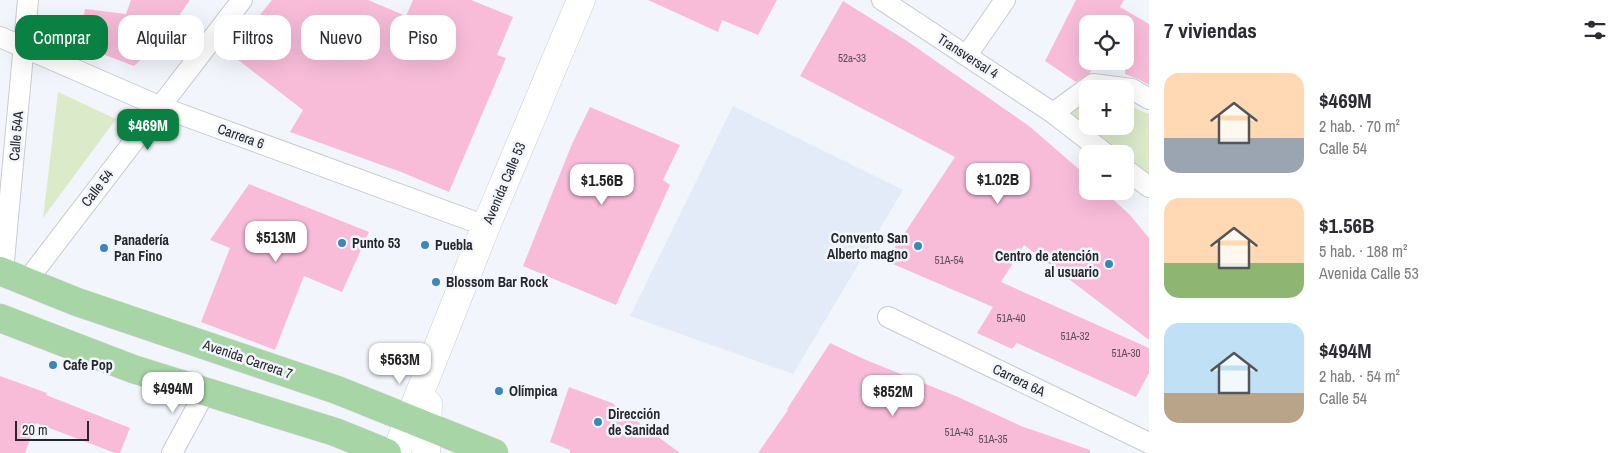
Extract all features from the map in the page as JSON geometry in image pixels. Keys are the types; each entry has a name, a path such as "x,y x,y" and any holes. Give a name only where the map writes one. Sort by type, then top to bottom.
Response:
{"main road":[{"name":"Avenida Calle 53","path":"396,453 419,422 431,368 486,226 581,0"},
{"name":"Avenida Carrera 7","path":"9,275 77,302 337,390 494,453"},
{"path":"0,318 86,352 205,392 326,429 387,453"},
{"name":"Avenida Calle 53","path":"419,422 426,453"}],"street":[{"name":"Calle 54A","path":"27,15 28,0"},
{"name":"Calle 54","path":"9,275 161,107 242,0"},
{"name":"Transversal 4","path":"882,0 968,55 1053,113 1094,145"},
{"path":"968,55 1005,0"},
{"name":"Carrera 6","path":"0,36 15,42"},
{"name":"Calle 54A","path":"9,275 23,60"},
{"name":"Carrera 6","path":"55,60 161,107 486,226"},
{"path":"1053,113 1093,84 1132,89 1149,99"},
{"path":"1134,176 1149,187"},
{"name":"Carrera 6A","path":"888,317 1149,443"},
{"path":"172,453 205,392"}],"shaded area":[{"path":"733,106 903,190 793,374 630,316"}],"green space":[{"path":"58,92 116,119 43,218"},
{"path":"1079,108 1079,121 1069,112"},
{"path":"1134,108 1149,114 1149,179 1134,166 1134,145 1108,145 1096,135 1134,135"}],"building":[{"path":"131,0 190,0 180,15 118,15 118,60 108,56 108,15 84,15 85,9 126,14"},
{"path":"272,0 368,0 404,15 390,15 390,60 456,60 456,15 406,15 413,0 471,0 513,17 497,55 506,58 449,192 401,172 290,132 303,110 238,60 291,60 291,15 260,15"},
{"path":"648,0 777,0 758,35 722,20 718,32"},
{"path":"1076,0 1124,0 1120,7 1134,15 1079,15 1079,70 1091,70 1089,74 1076,82 1045,61"},
{"path":"843,1 907,41 1029,126 1079,169 1079,200 1114,200 1130,215 1149,238 1149,340 1024,245 1001,282 1149,348 1149,373 1136,397 1017,343 1012,349 977,333 993,307 886,261 955,157 800,76"},
{"path":"1134,15 1149,24 1149,85 1125,74 1125,70 1134,70"},
{"path":"118,60 140,60 134,66"},
{"path":"590,107 680,145 663,180 670,185 616,305 523,266 572,144"},
{"path":"249,184 369,232 342,292 304,276 275,350 201,322 230,248 210,240"},
{"path":"830,343 1021,426 1090,450 1090,453 758,453 788,410"},
{"path":"0,376 47,393 46,395 130,428 120,453 115,453 36,423 25,453 0,453"},
{"name":"Dirección de Sanidad","path":"569,387 612,403 680,453 570,453 570,450 550,442"}],"place":[{"name":"Punto 53","path":"342,243"},
{"name":"Puebla","path":"425,245"},
{"name":"Convento San Alberto magno","path":"918,246"},
{"name":"Panadería Pan Fino","path":"104,248"},
{"name":"Centro de atención al usuario","path":"1109,264"},
{"name":"Blossom Bar Rock","path":"436,282"},
{"name":"Cafe Pop","path":"53,365"},
{"name":"Olímpica","path":"499,391"},
{"name":"Dirección de Sanidad","path":"598,422"}]}
